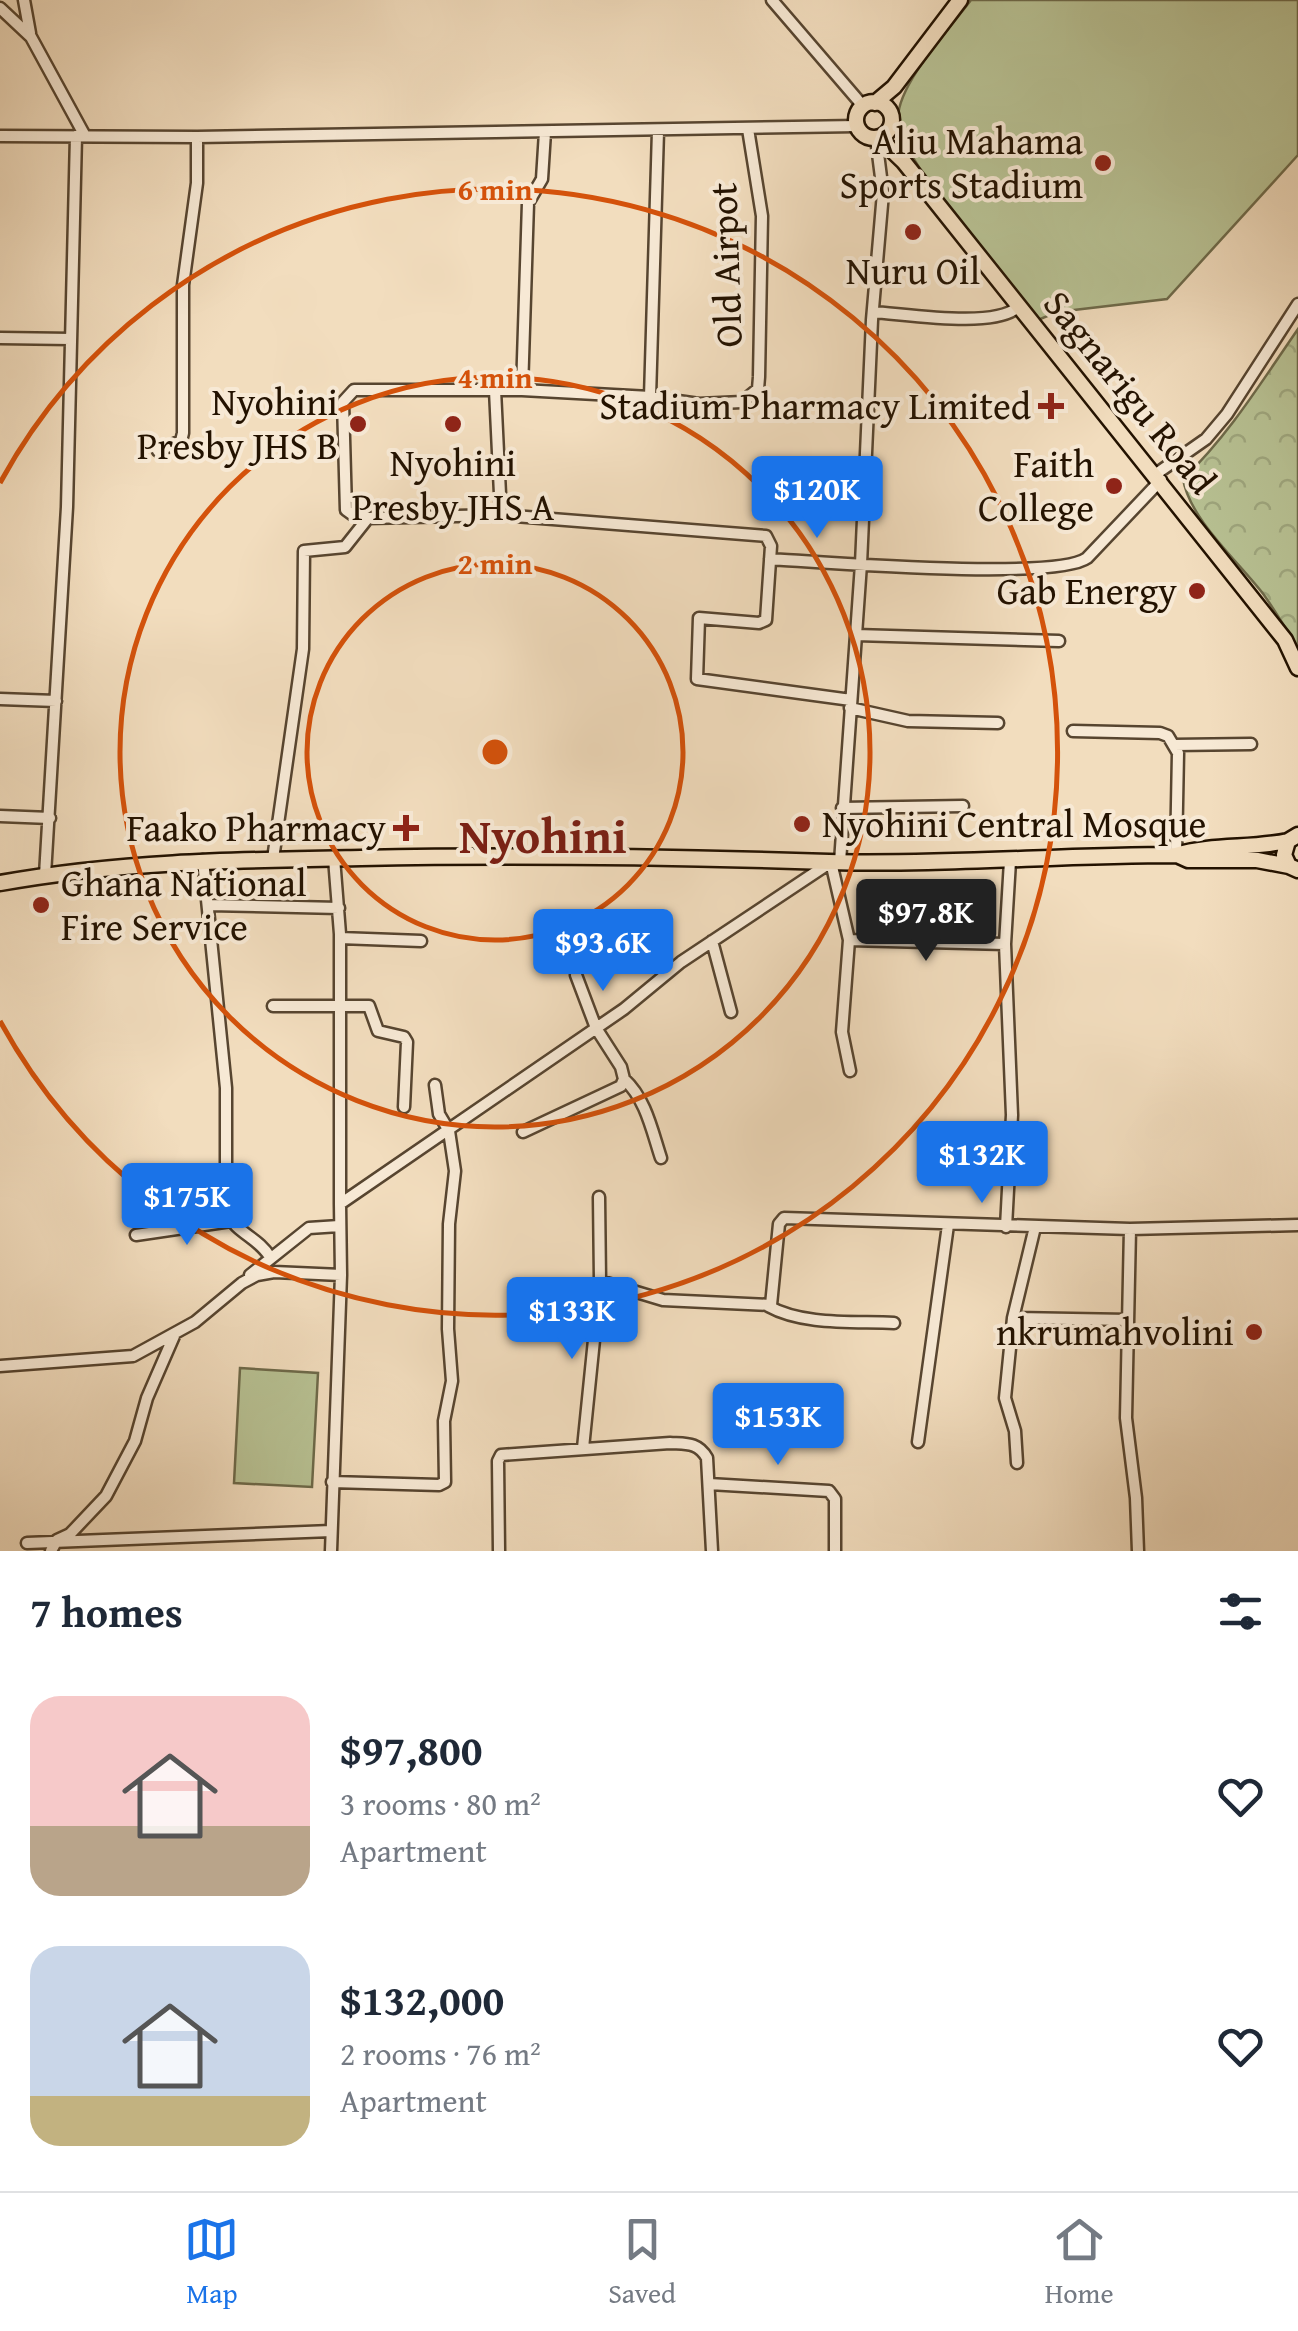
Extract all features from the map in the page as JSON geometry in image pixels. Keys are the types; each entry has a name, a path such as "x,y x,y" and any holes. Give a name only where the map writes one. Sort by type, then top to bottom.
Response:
{"main road":[{"path":"894,87 891,119 877,138 866,136 857,126 857,116 894,87 960,0"},
{"path":"869,104 884,106 891,119"},
{"name":"Sagnarigu Road","path":"891,119 904,162"},
{"name":"Sagnarigu Road","path":"877,138 904,162 1158,477 1285,640 1298,668"},
{"path":"0,883 122,865 203,860 701,857 836,862 1176,855 1192,850 1258,847 1294,834"},
{"path":"1294,834 1284,855 1295,871"},
{"path":"1176,855 1188,860 1258,860 1295,871"}],"street":[{"path":"772,0 869,104"},
{"path":"31,37 3,10 24,2 31,37 80,136 67,506 45,875"},
{"path":"0,136 197,137 857,126"},
{"name":"Old Airpot","path":"650,397 699,404 742,402 758,389 762,240 748,129"},
{"path":"658,130 650,397 522,390 354,390 344,402 346,510 368,518 501,515 766,536 771,540 766,620 758,623 698,618 697,680 851,704 908,721 998,723"},
{"path":"522,390 528,203 542,179 546,132"},
{"path":"158,451 181,441 184,433 183,285 197,184 197,137"},
{"path":"850,1070 842,1032 849,940 836,862 861,564 883,193 877,138"},
{"path":"770,559 1012,569 1072,566 1087,558 1158,477 1206,439 1227,414 1298,304"},
{"path":"873,312 987,317 1010,315 1018,307"},
{"path":"0,338 71,340"},
{"path":"495,390 501,515"},
{"path":"273,859 302,648 304,551 345,546 368,518"},
{"path":"856,635 1059,641"},
{"path":"0,699 56,701"},
{"path":"1073,731 1160,733 1174,745 1178,754 1176,855"},
{"path":"1174,745 1250,744"},
{"path":"842,808 963,806"},
{"path":"0,816 50,818"},
{"path":"331,1551 341,1275 340,938 334,858"},
{"path":"203,860 226,1088 226,1212 241,1234 261,1242 270,1257"},
{"path":"1006,1226 1012,1116 1005,944 1010,861"},
{"path":"340,1204 596,1028 712,940 836,862"},
{"path":"210,905 339,908"},
{"path":"340,938 420,941"},
{"path":"712,940 731,1012"},
{"path":"849,940 1005,944"},
{"path":"524,1132 622,1086 621,1067 596,1028 576,975"},
{"path":"273,1006 369,1006 378,1031 404,1037 407,1042 404,1107"},
{"path":"624,1079 633,1087 650,1121 660,1158"},
{"path":"332,1482 445,1482 444,1421 452,1380 448,1329 449,1224 454,1171 435,1085"},
{"path":"583,1448 600,1281 599,1197"},
{"path":"768,1306 773,1302 781,1220 1130,1229 1298,1225"},
{"path":"136,1235 231,1222"},
{"path":"918,1442 948,1225"},
{"path":"0,1366 133,1356 195,1322 309,1228 340,1226"},
{"path":"1017,1463 1014,1421 1005,1398 1013,1318 1035,1227"},
{"path":"1130,1229 1126,1418 1138,1551"},
{"path":"242,1283 274,1272 341,1275"},
{"path":"600,1281 663,1300 768,1306 778,1312 830,1321 894,1323"},
{"path":"1013,1318 1128,1320"},
{"path":"54,1546 106,1496 135,1441 147,1398 175,1335"},
{"path":"499,1551 500,1455 694,1444 702,1448 707,1458 712,1551"},
{"path":"710,1484 828,1490 835,1499 835,1551"},
{"path":"27,1544 54,1546 332,1530"}],"green space":[{"name":"Aliu Mahama Sports Stadium","path":"971,0 1298,0 1298,155 1167,299 1057,312 1038,320 934,190 903,137 898,118 906,89"},
{"path":"1298,329 1298,648 1264,595 1205,525 1183,479 1230,426"},
{"path":"240,1368 318,1373 312,1487 234,1483"}],"place":[{"name":"Aliu Mahama Sports Stadium","path":"1103,163"},
{"name":"Nuru Oil","path":"913,232"},
{"name":"Stadium Pharmacy Limited","path":"1051,406"},
{"name":"Nyohini Presby JHS B","path":"358,424"},
{"name":"Nyohini Presby JHS A","path":"453,424"},
{"name":"Faith College","path":"1114,486"},
{"name":"Gab Energy","path":"1197,591"},
{"name":"Nyohini Central Mosque","path":"802,824"},
{"name":"Faako Pharmacy","path":"406,828"},
{"name":"Ghana National Fire Service","path":"41,905"},
{"name":"nkrumahvolini","path":"1254,1332"}],"district":[{"name":"Nyohini","path":"543,836"}]}
